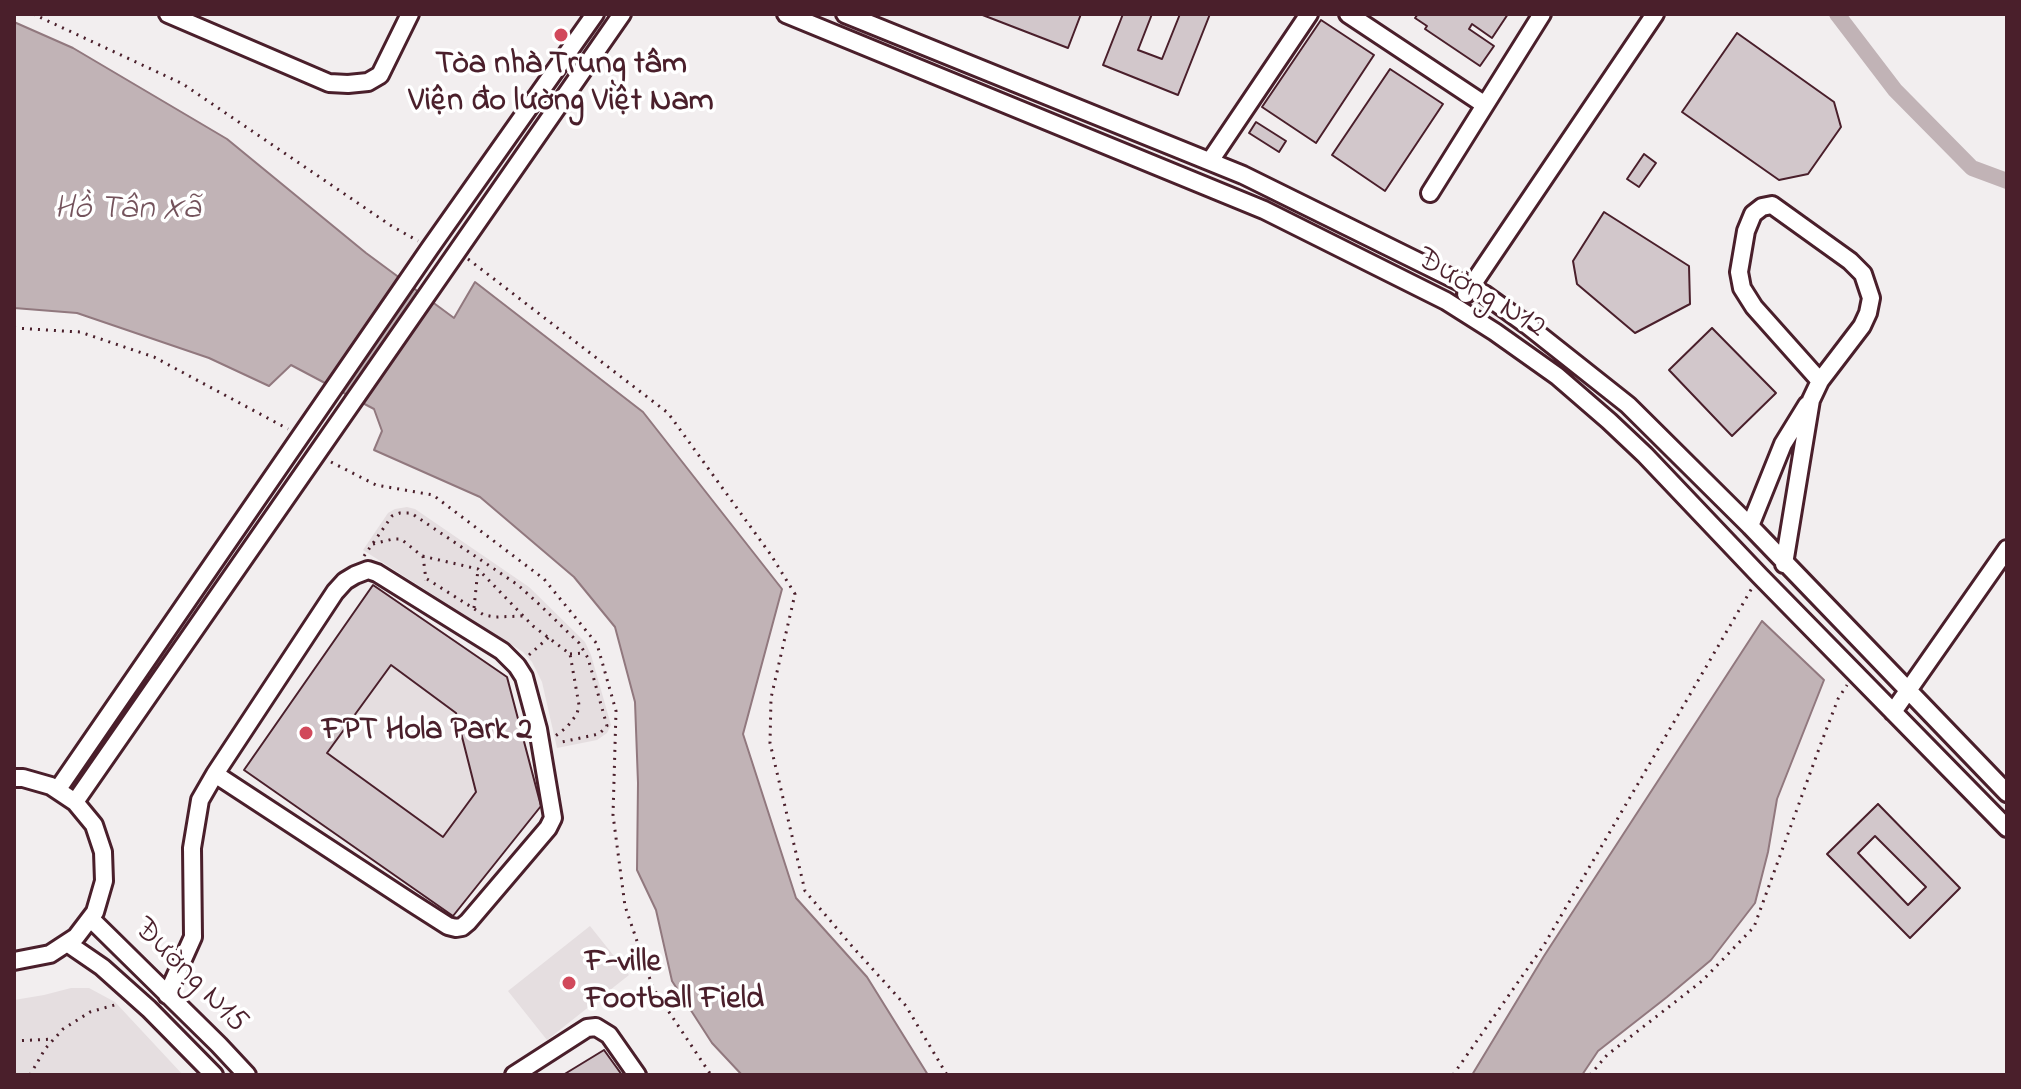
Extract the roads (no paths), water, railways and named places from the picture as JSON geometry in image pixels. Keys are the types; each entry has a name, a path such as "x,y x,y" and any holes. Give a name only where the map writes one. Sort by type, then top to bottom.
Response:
{"street":[{"path":"168,14 329,83 348,84 368,82 380,75 410,14"},
{"path":"58,789 595,14"},
{"path":"75,802 622,14"},
{"name":"Đường N12","path":"786,14 1264,210 1457,308 1557,376 1609,421 2007,828"},
{"name":"Đường N12","path":"845,14 1243,175 1471,287 1527,325 1628,405 1750,526 2007,793"},
{"path":"1210,161 1309,14"},
{"path":"1348,14 1485,105"},
{"path":"1430,193 1542,14"},
{"path":"1457,308 1655,14"},
{"path":"1750,526 1783,444 1820,381 1862,326 1871,298 1863,274 1850,261 1772,205 1762,207 1753,214 1746,231 1739,272 1742,288 1754,307 1820,381"},
{"path":"1784,564 1811,400"},
{"path":"1893,712 2007,549"},
{"path":"167,995 193,937 192,848 200,800 215,774 335,592 345,581 363,572 377,573 502,651 517,666 529,695 553,818 548,828 468,922 456,928 424,911 215,774"},
{"path":"14,778 58,789 75,802 94,825 103,852 104,881 95,912 76,937 50,954 14,961"},
{"name":"Đường N15","path":"91,919 247,1075"},
{"name":"Đường N15","path":"67,943 102,967 138,999 214,1075"},
{"path":"514,1075 587,1028 596,1027 609,1035 637,1075"}],"water":[{"name":"Hồ Tân Xã","path":"14,22 73,48 227,139 366,253 454,318 475,282 643,412 782,589 743,734 796,898 867,977 928,1075 742,1075 712,1043 672,981 656,910 637,870 635,702 615,627 574,577 480,497 374,450 382,431 374,409 291,365 269,386 209,358 77,313 14,308"},
{"path":"1762,621 1824,680 1777,799 1755,903 1711,960 1598,1051 1582,1075 1472,1075 1544,956"}],"waterway":[{"path":"1837,14 1895,90 1972,168 2007,181"}],"place":[{"name":"Tòa nhà Trung tâm Viện đo lường Việt Nam","path":"561,35"},
{"name":"FPT Hola Park 2","path":"306,733"},
{"name":"F-ville Football Field","path":"569,983"}]}
